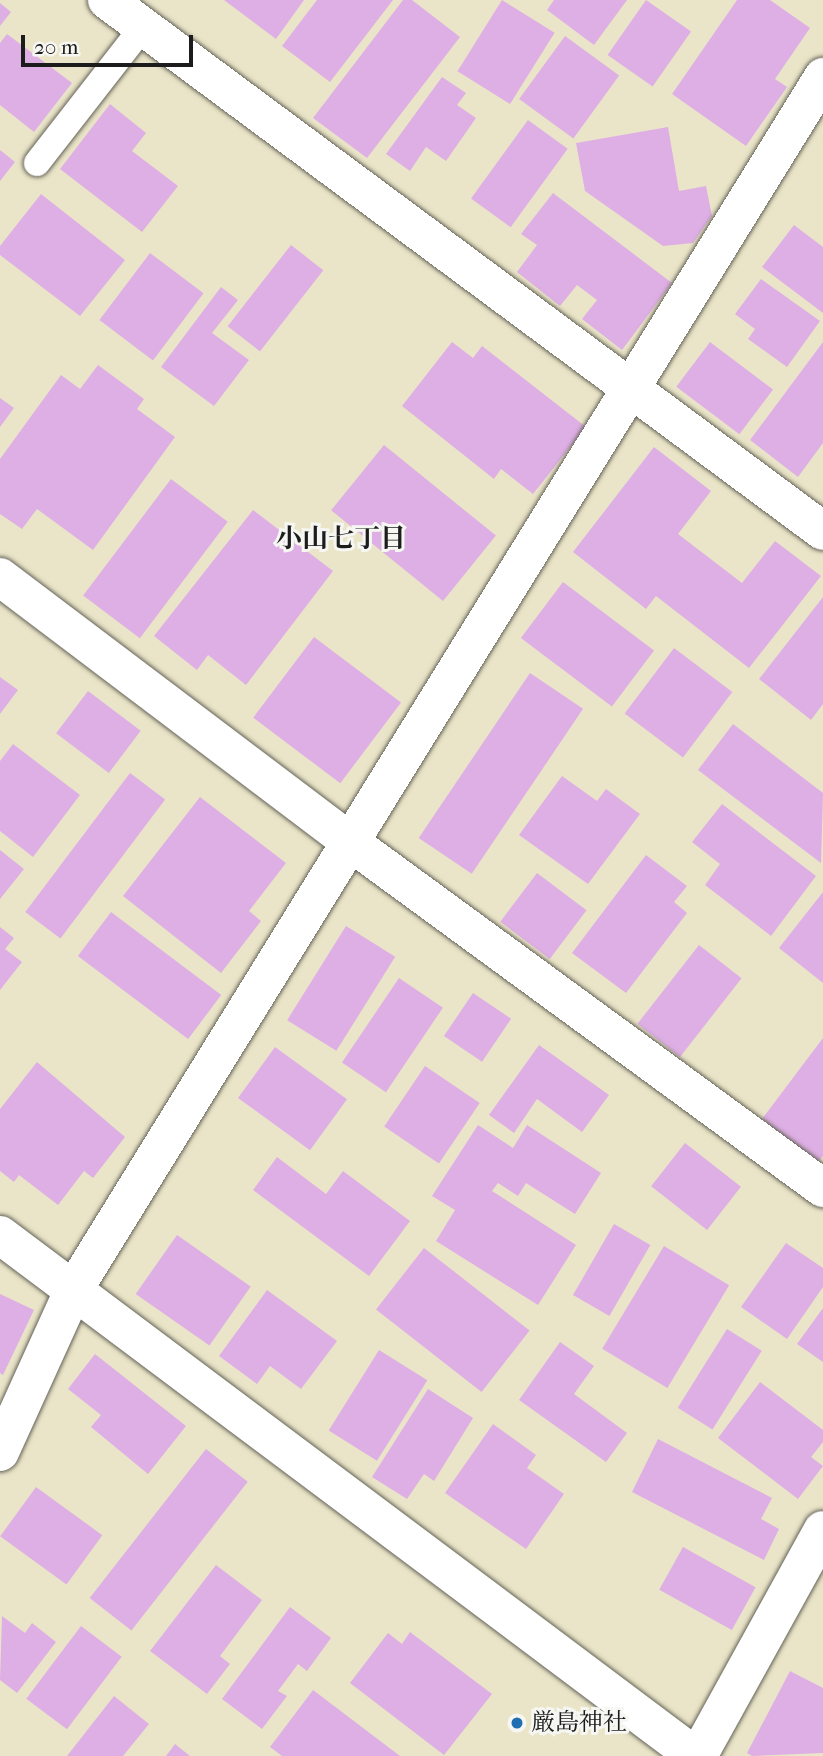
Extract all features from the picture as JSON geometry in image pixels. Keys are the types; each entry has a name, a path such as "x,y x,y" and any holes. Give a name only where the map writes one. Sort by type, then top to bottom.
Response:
{"street":[{"path":"107,0 823,531"},
{"path":"0,1452 74,1289 823,77"},
{"path":"0,578 350,842 823,1188"},
{"path":"0,1235 696,1756 823,1530"}],"lane":[{"path":"37,163 143,27"}],"building":[{"path":"224,0 304,0 276,39"},
{"path":"317,0 393,0 330,82 282,46"},
{"path":"403,0 412,0 460,37 367,158 313,118"},
{"path":"502,0 555,33 510,104 457,71"},
{"path":"554,0 627,0 594,45 547,10"},
{"path":"646,0 691,32 653,86 608,55"},
{"path":"737,0 770,0 810,28 775,79 787,87 746,146 672,94"},
{"path":"0,3 11,12 0,26"},
{"path":"7,34 72,83 34,132 0,105 0,43"},
{"path":"565,36 619,75 573,138 519,99"},
{"path":"442,77 466,93 457,105 476,118 446,161 426,147 410,171 386,154"},
{"path":"110,104 146,133 132,151 178,186 142,232 60,169"},
{"path":"528,120 568,149 511,227 471,198"},
{"path":"668,127 679,191 706,186 712,216 693,243 663,246 585,191 576,143"},
{"path":"0,150 15,162 0,181"},
{"path":"553,193 672,283 622,350 582,319 597,300 577,285 560,306 517,272 537,245 521,234"},
{"path":"41,194 125,260 80,316 0,255 0,246"},
{"path":"794,225 823,247 823,313 762,267"},
{"path":"291,245 323,270 260,351 228,326"},
{"path":"150,253 204,293 153,360 99,320"},
{"path":"761,279 820,321 787,367 748,339 755,329 735,314"},
{"path":"221,287 238,300 212,333 249,360 214,406 161,367"},
{"path":"452,342 473,358 482,346 586,427 533,494 501,469 494,479 402,406"},
{"path":"710,342 773,390 739,434 676,387"},
{"path":"823,342 823,443 798,477 750,440"},
{"path":"98,365 144,399 137,409 175,437 93,550 37,509 22,529 0,514 0,459 61,375 80,389"},
{"path":"0,398 14,408 0,427"},
{"path":"384,445 496,536 443,601 331,510"},
{"path":"654,447 711,491 678,534 742,583 775,541 821,576 749,668 656,596 646,609 573,552"},
{"path":"171,479 228,522 140,638 83,596"},
{"path":"253,510 333,571 246,685 208,655 197,670 154,636"},
{"path":"563,582 654,651 612,707 521,638"},
{"path":"823,597 823,704 811,720 759,679"},
{"path":"314,637 401,703 340,783 253,718"},
{"path":"674,648 732,692 683,757 625,713"},
{"path":"530,673 583,709 472,874 419,838"},
{"path":"0,677 18,690 0,714"},
{"path":"88,691 141,731 109,773 56,733"},
{"path":"733,724 823,793 821,863 698,770"},
{"path":"13,744 80,795 33,857 0,831 0,761"},
{"path":"130,773 165,799 60,938 25,912"},
{"path":"562,776 597,801 606,789 640,814 588,884 519,835"},
{"path":"200,797 286,863 249,911 261,921 221,973 123,896"},
{"path":"722,804 816,876 771,936 705,885 720,864 692,842"},
{"path":"0,850 24,869 0,899"},
{"path":"646,855 687,886 674,902 687,913 626,993 572,953"},
{"path":"537,873 587,910 550,959 500,922"},
{"path":"823,892 823,983 779,948"},
{"path":"111,912 221,995 188,1039 78,956"},
{"path":"346,926 395,957 336,1051 287,1020"},
{"path":"0,927 14,938 5,949 22,962 0,990"},
{"path":"699,945 742,978 680,1057 637,1024"},
{"path":"399,978 443,1008 386,1092 342,1063"},
{"path":"473,993 511,1019 482,1062 444,1036"},
{"path":"823,1038 823,1156 818,1162 762,1119"},
{"path":"539,1045 609,1095 582,1132 537,1099 514,1133 489,1115"},
{"path":"275,1047 347,1099 310,1150 238,1098"},
{"path":"37,1062 125,1137 93,1178 84,1171 58,1205 19,1175 14,1182 0,1171 0,1109"},
{"path":"425,1066 480,1103 439,1163 384,1127"},
{"path":"478,1125 513,1148 527,1125 601,1173 575,1214 526,1183 518,1196 498,1183 492,1191 576,1245 538,1305 436,1241 455,1210 432,1196"},
{"path":"685,1143 741,1187 707,1230 651,1186"},
{"path":"277,1157 326,1194 343,1171 410,1221 369,1276 253,1190"},
{"path":"614,1224 650,1245 609,1316 573,1295"},
{"path":"177,1235 251,1287 209,1346 136,1294"},
{"path":"786,1243 823,1268 823,1287 787,1339 741,1307"},
{"path":"664,1246 729,1285 667,1388 602,1349"},
{"path":"424,1248 530,1330 482,1392 376,1309"},
{"path":"267,1290 337,1341 301,1389 270,1366 257,1384 219,1356"},
{"path":"0,1294 34,1310 3,1375 0,1373"},
{"path":"823,1308 823,1362 797,1344"},
{"path":"727,1329 762,1351 712,1430 678,1408"},
{"path":"560,1342 594,1366 574,1394 627,1433 606,1462 519,1400"},
{"path":"379,1350 427,1380 377,1461 329,1431"},
{"path":"95,1354 186,1426 148,1474 91,1427 101,1415 68,1389"},
{"path":"760,1382 823,1430 823,1442 811,1457 823,1466 798,1499 718,1438"},
{"path":"428,1389 473,1418 434,1481 424,1474 407,1499 372,1477"},
{"path":"493,1424 536,1455 527,1468 564,1494 526,1549 445,1493"},
{"path":"658,1439 772,1498 761,1519 779,1529 764,1560 632,1492"},
{"path":"206,1449 248,1482 131,1631 90,1598"},
{"path":"36,1487 102,1535 66,1585 0,1536"},
{"path":"683,1547 756,1587 732,1630 659,1590"},
{"path":"216,1565 262,1600 220,1656 230,1664 207,1694 150,1651"},
{"path":"290,1607 331,1638 307,1671 298,1664 278,1691 287,1696 262,1729 222,1699"},
{"path":"2,1616 25,1633 32,1623 56,1642 17,1693 0,1680"},
{"path":"81,1626 122,1657 67,1729 26,1699"},
{"path":"410,1632 492,1694 444,1755 350,1683 388,1633 402,1644"},
{"path":"790,1671 823,1688 823,1753 752,1756 747,1753"},
{"path":"313,1690 400,1756 282,1756 270,1747"},
{"path":"114,1696 149,1724 123,1756 67,1756"},
{"path":"175,1744 190,1756 166,1756"}],"place":[{"name":"厳島神社","path":"517,1723"}],"district":[{"name":"小山七丁目","path":"341,539"}]}
